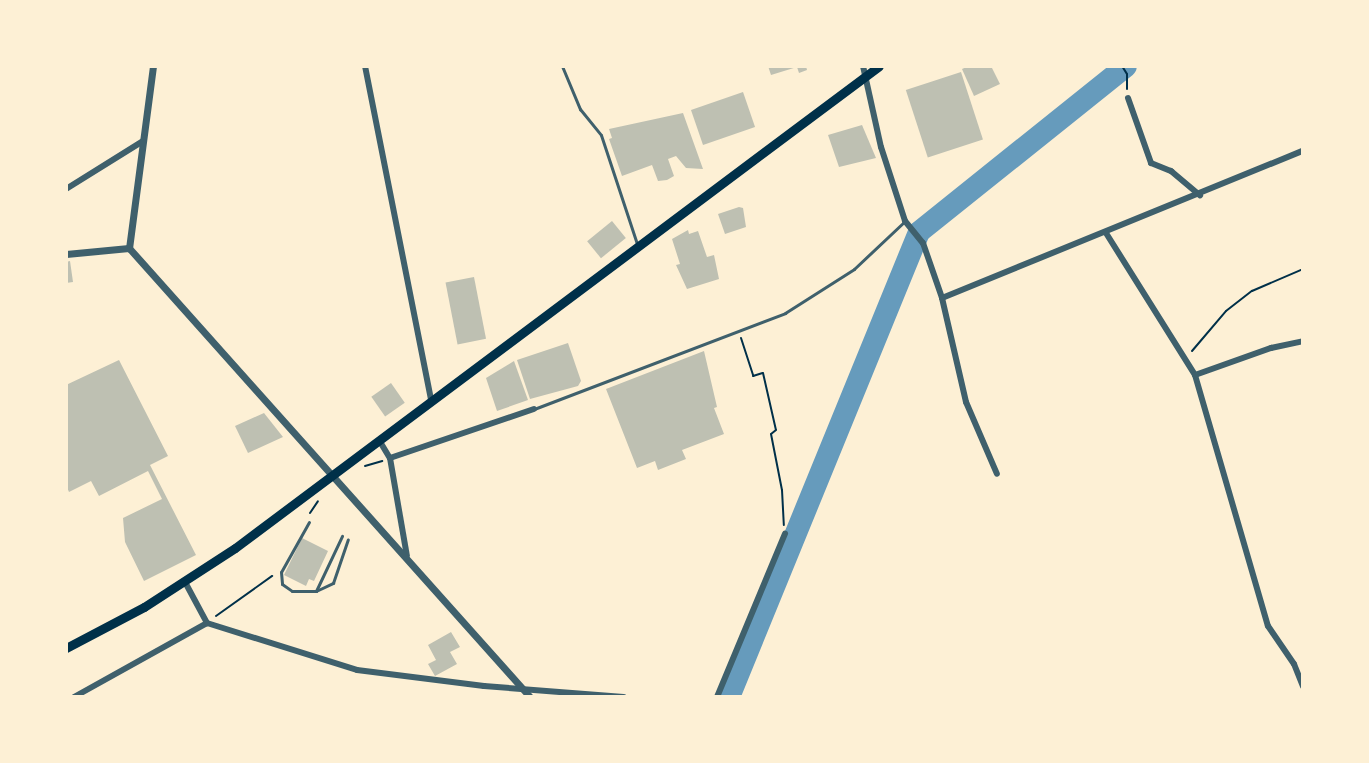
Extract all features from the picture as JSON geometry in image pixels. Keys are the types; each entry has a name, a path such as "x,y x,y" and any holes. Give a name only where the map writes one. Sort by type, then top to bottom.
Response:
{"highway":[{"path":"66,648 185,582 334,476 864,71 879,66"}],"street":[{"path":"153,66 129,248 527,694"},
{"path":"365,66 431,399"},
{"path":"864,71 881,147 905,221 923,243 942,298 966,402 997,474"},
{"path":"1128,98 1151,163 1171,171 1200,195"},
{"path":"66,177 69,188 143,141"},
{"path":"942,298 1303,151"},
{"path":"1106,233 1195,375 1268,626 1294,664 1303,686"},
{"path":"66,254 129,248"},
{"path":"1195,375 1271,348 1303,341"},
{"path":"390,458 534,409"},
{"path":"378,440 390,458 407,556"},
{"path":"717,697 785,534"},
{"path":"185,582 207,623 357,670 527,694 624,697"},
{"path":"74,697 207,623"}],"lane":[{"path":"562,66 580,109 601,135 637,244"},
{"path":"534,409 785,313 854,269 905,221"},
{"path":"309,522 280,579 292,591 316,591 333,583 348,539"},
{"path":"316,591 342,536"}],"path":[{"path":"1122,66 1127,74 1128,98"},
{"path":"1186,359 1207,331 1252,291 1303,269"},
{"path":"738,330 753,376 763,373 776,430 771,434 782,490 785,534"}],"building":[{"path":"768,66 806,66 807,70 799,73 797,67 771,75"},
{"path":"991,66 1000,84 974,96 962,69"},
{"path":"961,72 983,140 928,157 906,90"},
{"path":"743,92 755,127 703,145 691,110"},
{"path":"683,113 703,169 686,168 676,156 668,159 674,176 667,180 658,181 652,165 622,176 609,139 612,138 609,129"},
{"path":"862,125 876,158 839,167 828,135"},
{"path":"743,208 746,227 725,234 718,214"},
{"path":"612,221 626,238 601,258 587,241"},
{"path":"688,230 689,234 698,231 707,257 714,255 719,279 687,289 676,265 680,264 672,239"},
{"path":"70,261 73,282 66,283 66,262"},
{"path":"474,277 486,339 458,344 446,283"},
{"path":"568,343 581,381 578,386 530,399 517,360"},
{"path":"704,351 717,407 714,408 724,434 682,450 686,459 658,470 655,461 637,468 606,389"},
{"path":"119,360 168,456 150,465 196,555 144,581 125,542 123,518 162,499 148,471 99,496 91,481 69,492 66,485 66,385"},
{"path":"514,361 528,400 497,411 486,378"},
{"path":"391,383 405,403 385,416 371,397"},
{"path":"264,413 283,437 248,453 235,426"},
{"path":"302,538 328,551 314,581 309,579 306,586 284,575"},
{"path":"451,632 460,647 450,652 457,664 435,676 428,664 436,660 428,645"}],"waterway":[{"path":"729,697 919,232 1126,66"}]}
